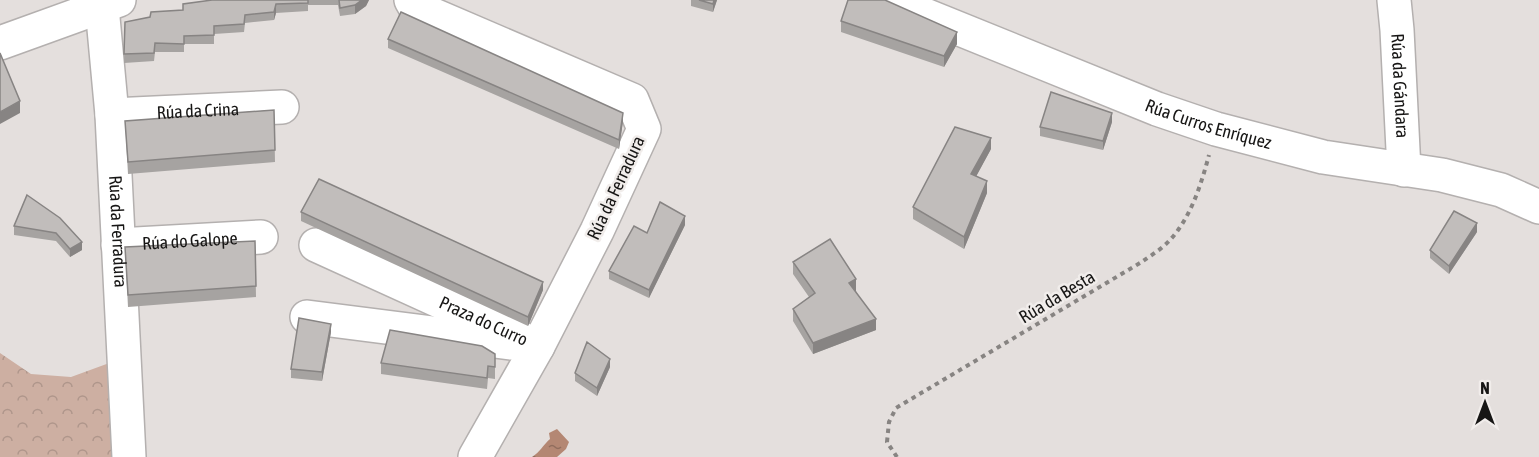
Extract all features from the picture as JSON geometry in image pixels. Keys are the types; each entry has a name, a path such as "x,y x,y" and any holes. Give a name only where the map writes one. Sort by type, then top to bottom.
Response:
{"street":[{"name":"Rúa da Ferradura","path":"411,0 415,7 632,100 644,129 597,231 538,346 475,457"},
{"name":"Rúa Curros Enríquez","path":"888,0 1157,109 1216,129 1323,157 1442,175 1501,190 1539,207"},
{"name":"Rúa da Gándara","path":"1394,0 1404,170"},
{"name":"Rúa da Ferradura","path":"113,2 112,115 129,457"},
{"path":"0,43 113,2"},
{"name":"Rúa da Crina","path":"112,115 282,107"},
{"name":"Rúa do Galope","path":"118,245 261,237"},
{"name":"Praza do Curro","path":"316,245 538,346"},
{"name":"Praza do Curro","path":"307,317 465,339 538,346"}],"path":[{"name":"Rúa da Besta","path":"897,457 887,442 889,422 896,408 1140,263 1170,241 1192,205 1203,178 1216,129"}],"green space":[{"path":"0,353 31,374 71,377 112,362 118,457 0,457"}],"water":[{"path":"557,429 569,442 566,449 557,457 532,457 550,439 549,433"}],"building":[{"path":"212,0 308,0 308,3 276,4 274,12 245,15 244,24 214,26 214,35 184,36 184,44 155,43 154,53 124,54 125,22 150,17 151,12 183,10 183,4"},
{"path":"339,0 362,0 355,5 340,8"},
{"path":"699,0 714,0 713,4"},
{"path":"848,0 885,0 957,32 944,56 841,21"},
{"path":"401,12 623,113 619,140 388,39"},
{"path":"0,53 20,101 0,112"},
{"path":"1051,92 1112,113 1103,141 1040,127"},
{"path":"274,110 275,150 128,162 125,121"},
{"path":"955,127 991,138 971,174 987,181 964,237 913,207"},
{"path":"319,179 543,282 528,317 301,212"},
{"path":"27,195 60,218 82,242 70,249 56,233 14,226"},
{"path":"660,202 685,216 649,290 609,271 634,226 647,233"},
{"path":"1454,211 1477,223 1449,266 1430,250"},
{"path":"830,239 856,279 849,283 876,319 813,343 793,309 815,293 793,262"},
{"path":"255,241 256,286 128,295 125,247"},
{"path":"299,318 331,324 322,372 291,369"},
{"path":"390,330 482,346 495,354 495,367 488,366 487,378 381,363"},
{"path":"587,342 610,359 597,388 575,373"}]}
